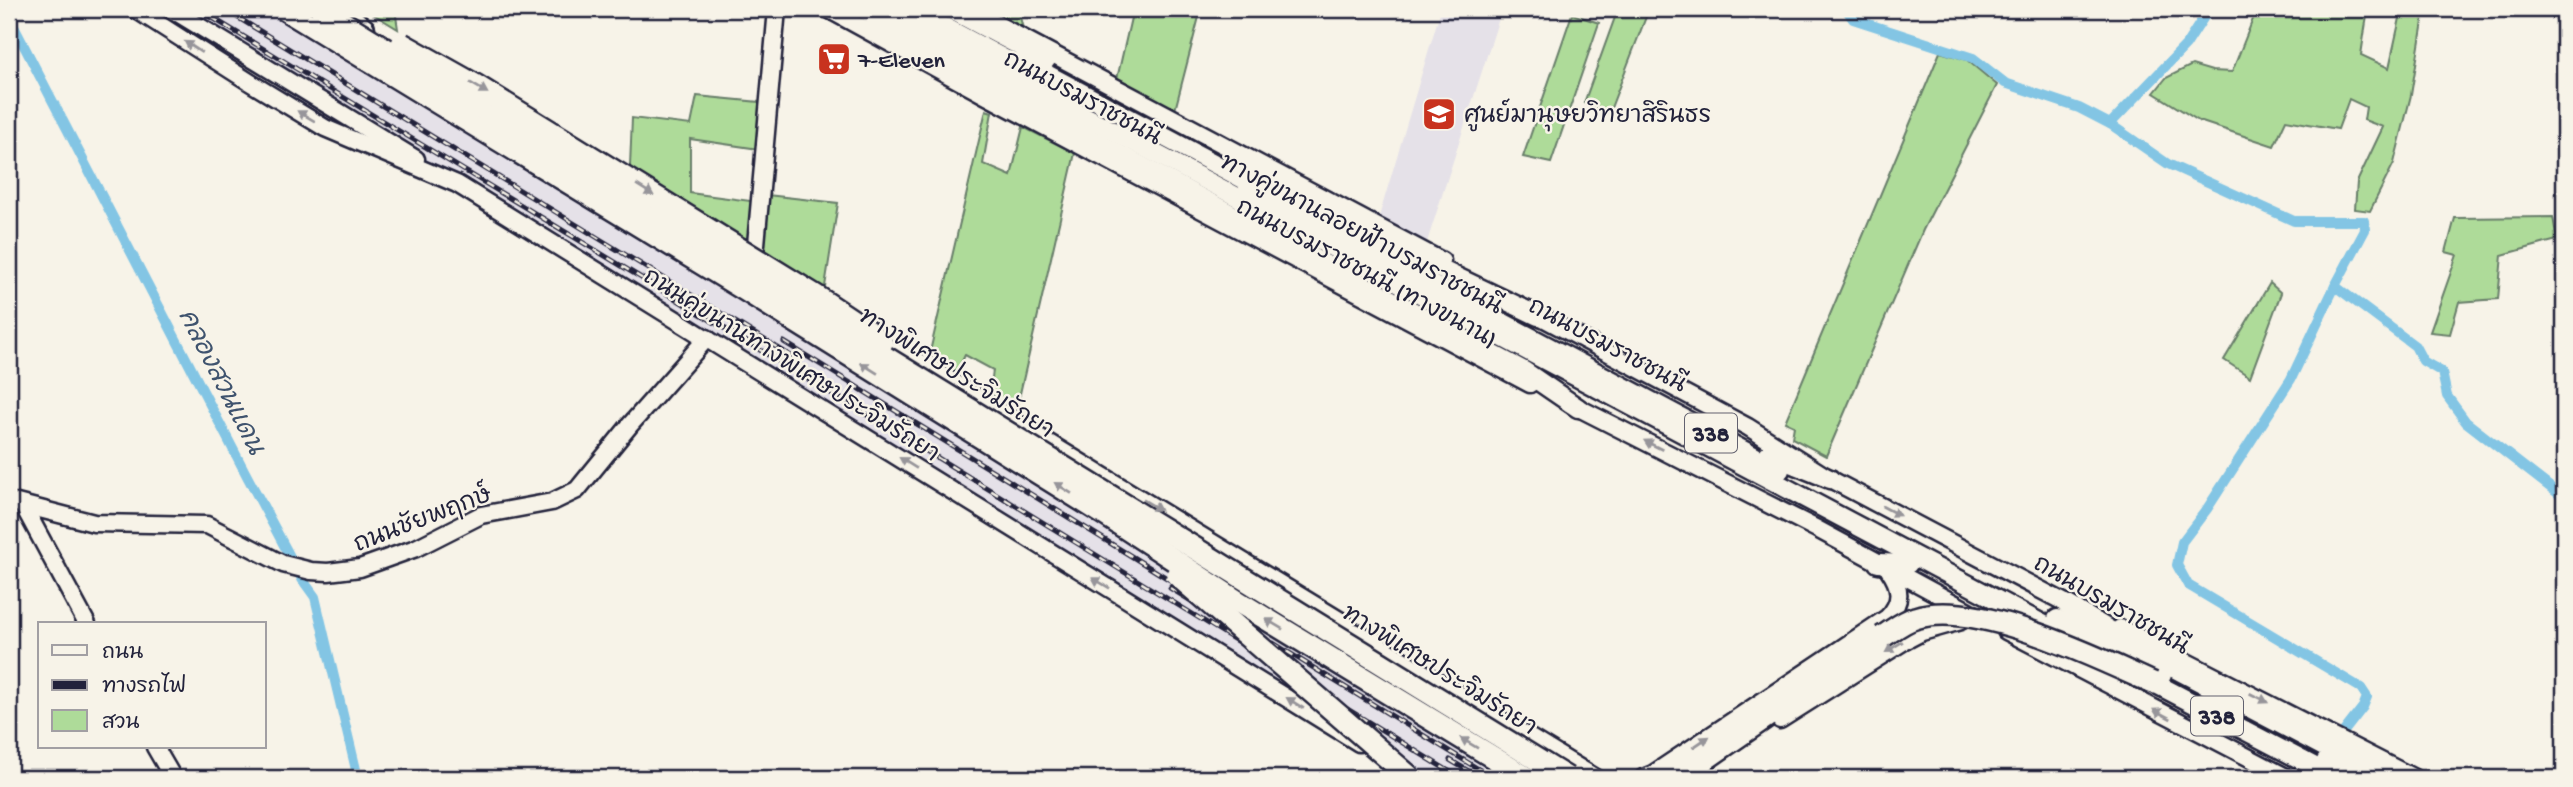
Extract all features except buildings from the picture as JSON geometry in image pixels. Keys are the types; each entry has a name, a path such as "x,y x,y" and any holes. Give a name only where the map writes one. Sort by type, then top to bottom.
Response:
{"highway":[{"name":"ทางพิเศษประจิมรัถยา","path":"284,9 1104,504 1237,601 1527,778"},
{"name":"ทางพิเศษประจิมรัถยา","path":"321,9 1567,778"},
{"path":"332,9 475,85 840,311 949,398 1104,504 1269,595 1376,644"},
{"path":"1104,504 1413,778"},
{"path":"1678,778 1882,637 1920,616 1954,615 2003,623 2080,651 2153,683"}],"main road":[{"name":"ถนนคู่ขนานทางพิเศษประจิมรัถยา","path":"135,9 251,83 349,140 414,164 457,184 1413,778"},
{"path":"159,9 414,164"},
{"path":"171,9 457,184"},
{"path":"303,9 427,89 743,271 762,273 765,282 844,329 928,366 1597,778"},
{"name":"ถนนคู่ขนานทางพิเศษประจิมรัถยา","path":"332,9 430,83 743,271"},
{"path":"344,9 430,83"},
{"path":"765,282 758,294 745,296 735,285 743,271 777,9"},
{"name":"ถนนบรมราชชนนี (ทางขนาน)","path":"828,9 1374,303 1883,565"},
{"path":"866,9 918,46 1524,371 1578,408"},
{"name":"ถนนบรมราชชนนี","path":"866,9 1908,564 2291,773 2313,778"},
{"name":"ทางคู่ขนานลอยฟ้าบรมราชชนนี","path":"883,9 1059,94 2359,778"},
{"name":"ทางคู่ขนานลอยฟ้าบรมราชชนนี","path":"911,9 1059,94 2153,683 2336,778"},
{"name":"ถนนบรมราชชนนี","path":"923,9 1740,443 1830,479 2066,604 2142,650 2399,776"},
{"path":"950,9 1448,274 1538,316"},
{"name":"ถนนบรมราชชนนี (ทางขนาน)","path":"968,9 1385,230 1538,316 1748,428 1830,479"},
{"name":"ถนนชัยพฤกษ์","path":"17,504 94,523 207,525 283,564 311,571 360,568 416,548 481,515 552,502 577,491 623,433 707,338"},
{"path":"17,504 86,622"},
{"path":"1883,565 1908,564"},
{"path":"1883,565 1899,590 1895,610"},
{"name":"338","path":"1883,565 2054,657 2291,773"},
{"path":"1644,778 1895,610 1901,608 1914,611 1922,618 1922,632"},
{"path":"1694,778 1754,736 1922,632 1954,621 1981,618"},
{"path":"156,748 173,778"},
{"path":"2399,776 2422,778"}],"shaded area":[{"path":"172,9 294,9 773,297 1550,778 1428,778 660,304"},
{"name":"ศูนย์มานุษยวิทยาสิรินธร","path":"1441,9 1502,9 1427,242 1378,220"}],"green space":[{"path":"365,9 395,9 398,29"},
{"path":"987,9 1018,9 1023,29"},
{"path":"1133,9 1201,9 1175,110 1117,79"},
{"path":"1618,9 1649,9 1609,113 1584,103"},
{"path":"2257,9 2368,9 2361,55 2389,68 2402,9 2425,9 2411,95 2394,163 2370,211 2355,209 2357,182 2383,127 2364,120 2366,107 2349,99 2338,129 2286,120 2274,146 2199,121 2154,93 2166,78 2192,65 2212,71 2232,72"},
{"path":"1572,14 1599,23 1551,163 1523,157"},
{"path":"1940,52 1967,60 1997,85 1923,230 1826,456 1792,438 1794,426 1785,422"},
{"path":"697,96 759,102 759,149 690,139 690,193 751,201 747,260 629,190 632,118 691,125"},
{"path":"986,110 992,112 983,164 1011,176 1023,127 1075,153 1016,411 990,393 993,370 965,355 957,372 929,356"},
{"path":"767,195 838,203 824,293 762,253"},
{"path":"2553,217 2557,240 2502,255 2498,299 2459,302 2450,334 2430,332 2457,255 2446,252 2455,218"},
{"path":"2270,283 2281,293 2250,377 2224,360"}],"waterway":[{"path":"1846,9 1853,19 1973,58 2005,83 2079,108 2110,124"},
{"path":"2209,9 2186,45 2110,124 2168,164 2294,221 2364,221 2365,230 2291,379 2207,509 2182,542 2177,565 2188,585 2361,688 2367,697 2363,707 2335,743"},
{"name":"คลองสวนแดน","path":"9,17 247,476 302,579 315,597 358,778"},
{"path":"2335,286 2415,346 2423,361 2442,372 2447,396 2466,422 2564,498"}],"railway":[{"path":"198,9 1460,778"},
{"path":"224,9 791,356"},
{"path":"784,342 1183,588"},
{"path":"1170,588 1278,654"},
{"path":"1273,643 1493,778"},
{"path":"1450,760 1480,778"}],"place":[{"name":"7-Eleven","path":"834,59"},
{"name":"ศูนย์มานุษยวิทยาสิรินธร","path":"1439,114"}]}
